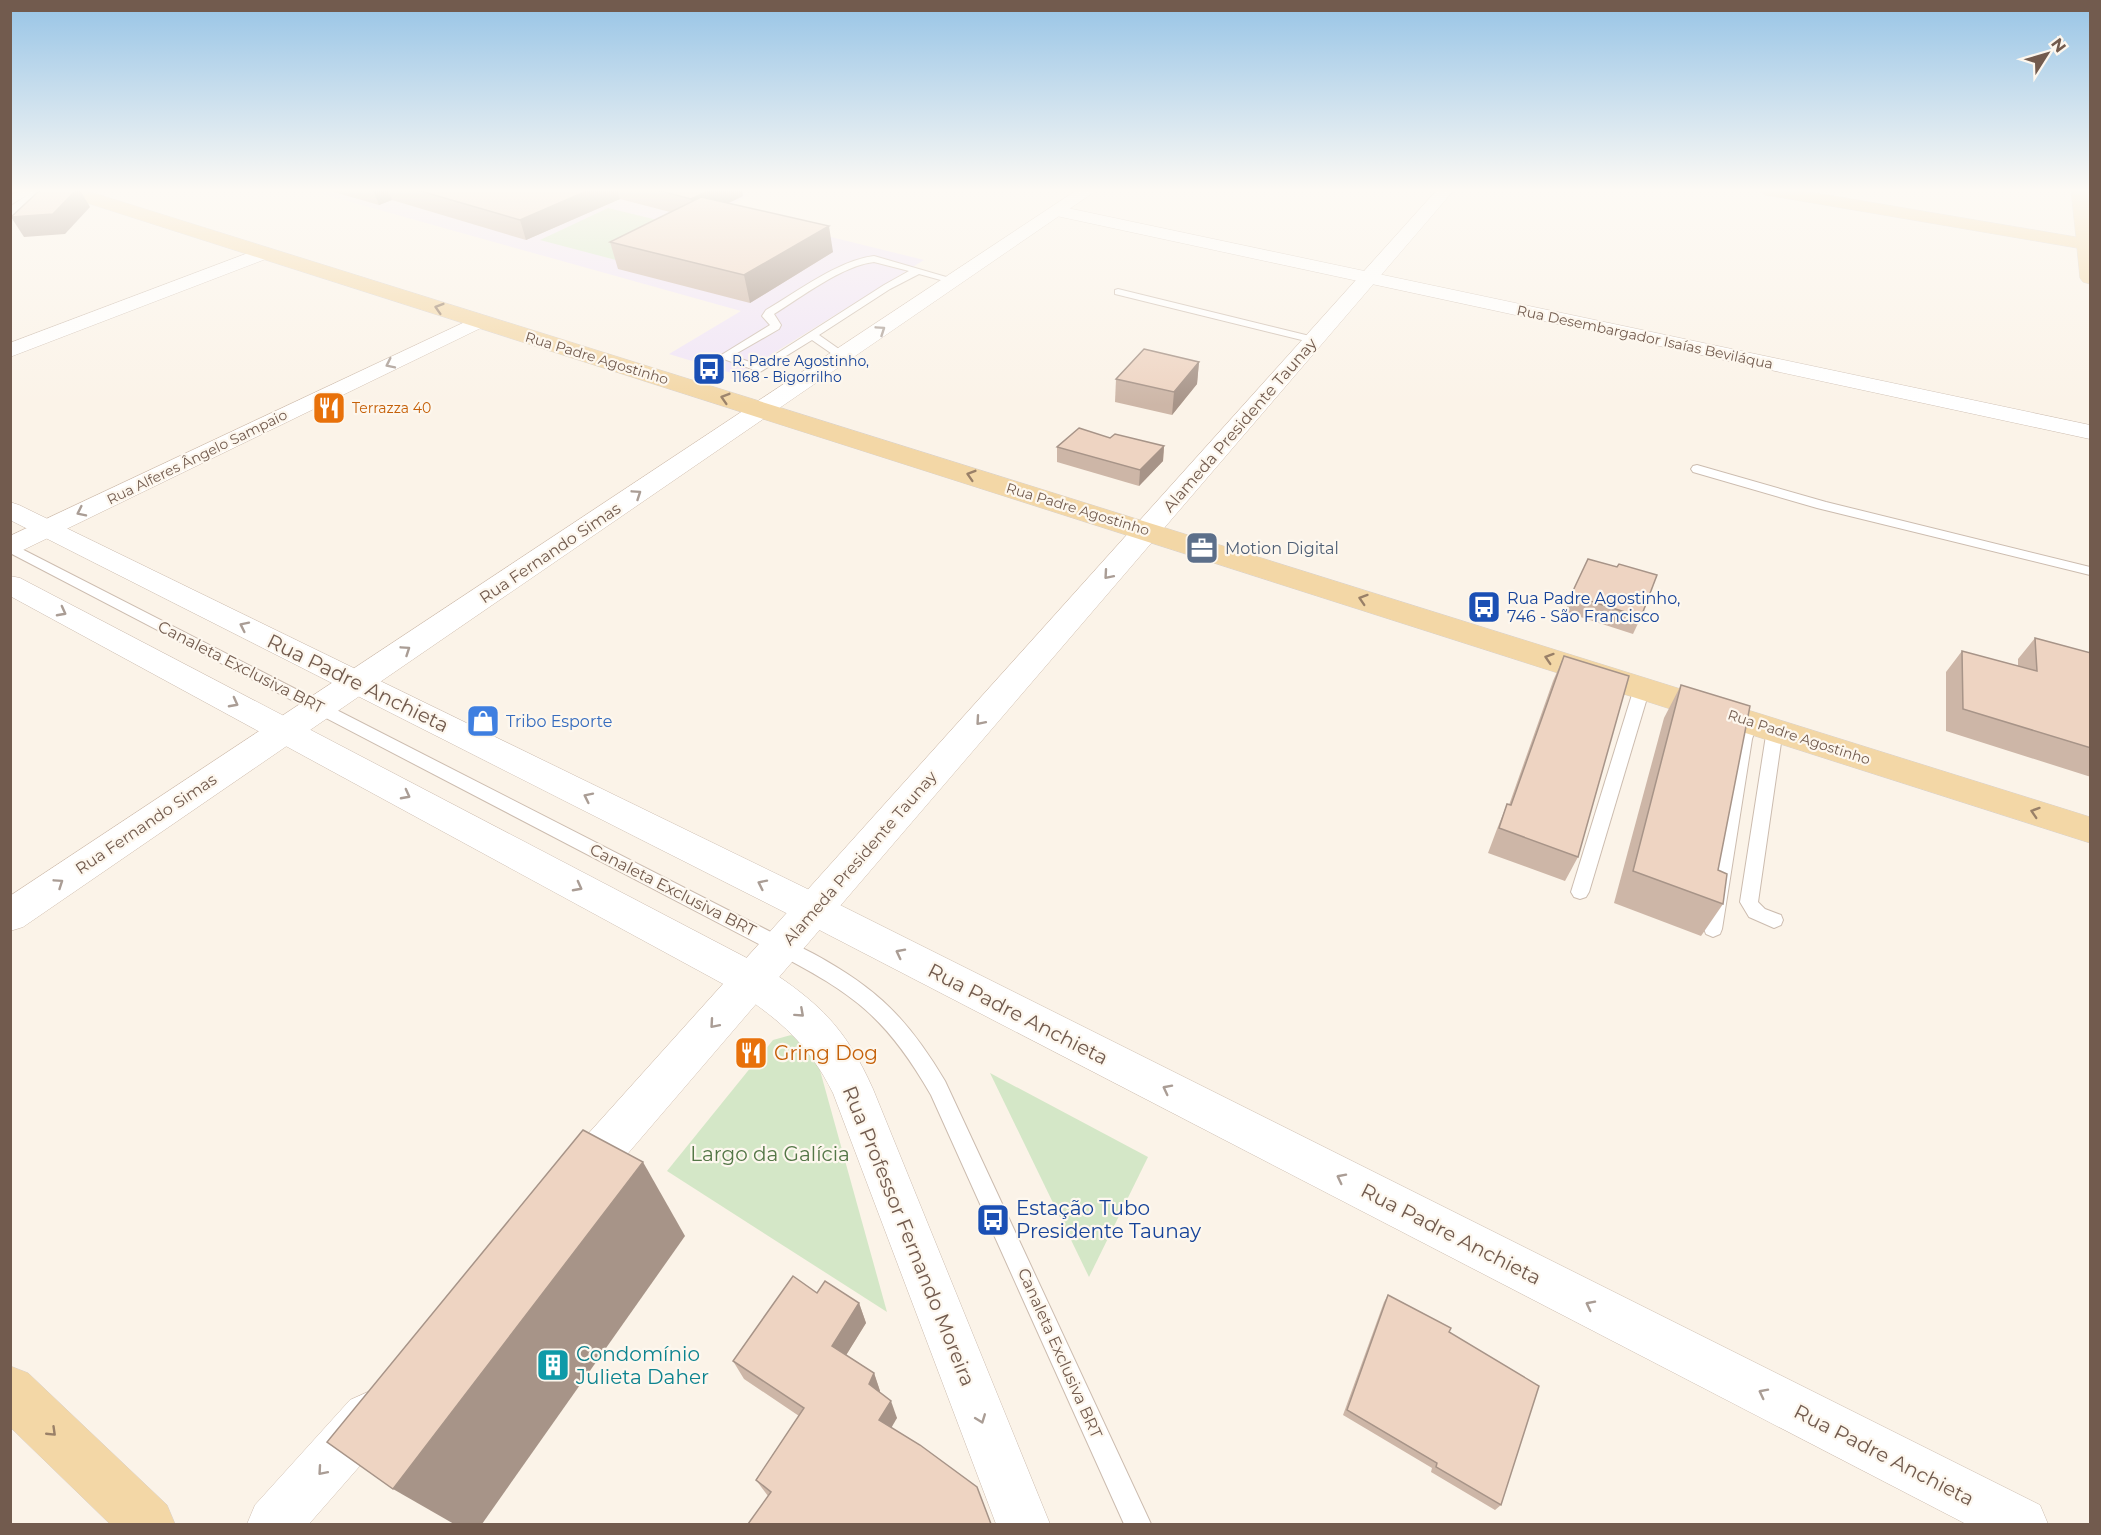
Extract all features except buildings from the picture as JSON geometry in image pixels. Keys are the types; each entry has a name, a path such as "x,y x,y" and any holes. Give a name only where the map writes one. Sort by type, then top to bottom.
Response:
{"main road":[{"name":"Rua Padre Agostinho","path":"291,262 2091,830"},
{"path":"2090,262 2091,278"},
{"path":"10,1391 148,1524"}],"street":[{"path":"10,351 242,262"},
{"name":"Rua Fernando Simas","path":"10,916 983,262"},
{"name":"Rua Desembargador Isaías Beviláqua","path":"1293,262 2091,432"},
{"name":"Alameda Presidente Taunay","path":"549,1212 1383,262"},
{"name":"Rua Alferes Ângelo Sampaio","path":"10,547 480,321"},
{"name":"Rua Padre Anchieta","path":"10,510 815,910 2021,1524"},
{"path":"10,584 752,980"},
{"name":"Rua Professor Fernando Moreira","path":"752,980 791,1005 806,1018 836,1054 852,1089 1023,1524"},
{"path":"274,1524 392,1391"}],"lane":[{"path":"856,262 770,312 767,316 776,325 775,327 723,357 760,369 887,287 917,271"},
{"path":"883,262 955,281"},
{"path":"1118,292 1314,340"},
{"path":"812,335 842,356"},
{"path":"1697,469 1822,505 2091,571"},
{"name":"Canaleta Exclusiva BRT","path":"10,547 783,946 834,974 878,1006 914,1047 938,1088 1138,1524"},
{"path":"1580,892 1642,688"},
{"path":"1762,726 1749,902 1758,915 1774,920"},
{"path":"1713,929 1744,740 1762,726"}],"shaded area":[{"path":"564,262 921,262 738,375 669,354 741,311"}],"green space":[{"name":"Largo da Galícia","path":"791,1035 806,1043 816,1056 887,1312 667,1171 773,1040"},
{"path":"990,1073 1148,1157 1089,1277"}],"place":[{"name":"R. Padre Agostinho, 1168 - Bigorrilho","path":"709,369"},
{"name":"Terrazza 40","path":"329,408"},
{"name":"Motion Digital","path":"1202,548"},
{"name":"Rua Padre Agostinho, 746 - São Francisco","path":"1484,607"},
{"name":"Tribo Esporte","path":"483,721"},
{"name":"Gring Dog","path":"751,1053"},
{"name":"Estação Tubo Presidente Taunay","path":"993,1220"},
{"name":"Condomínio Julieta Daher","path":"553,1365"}]}
